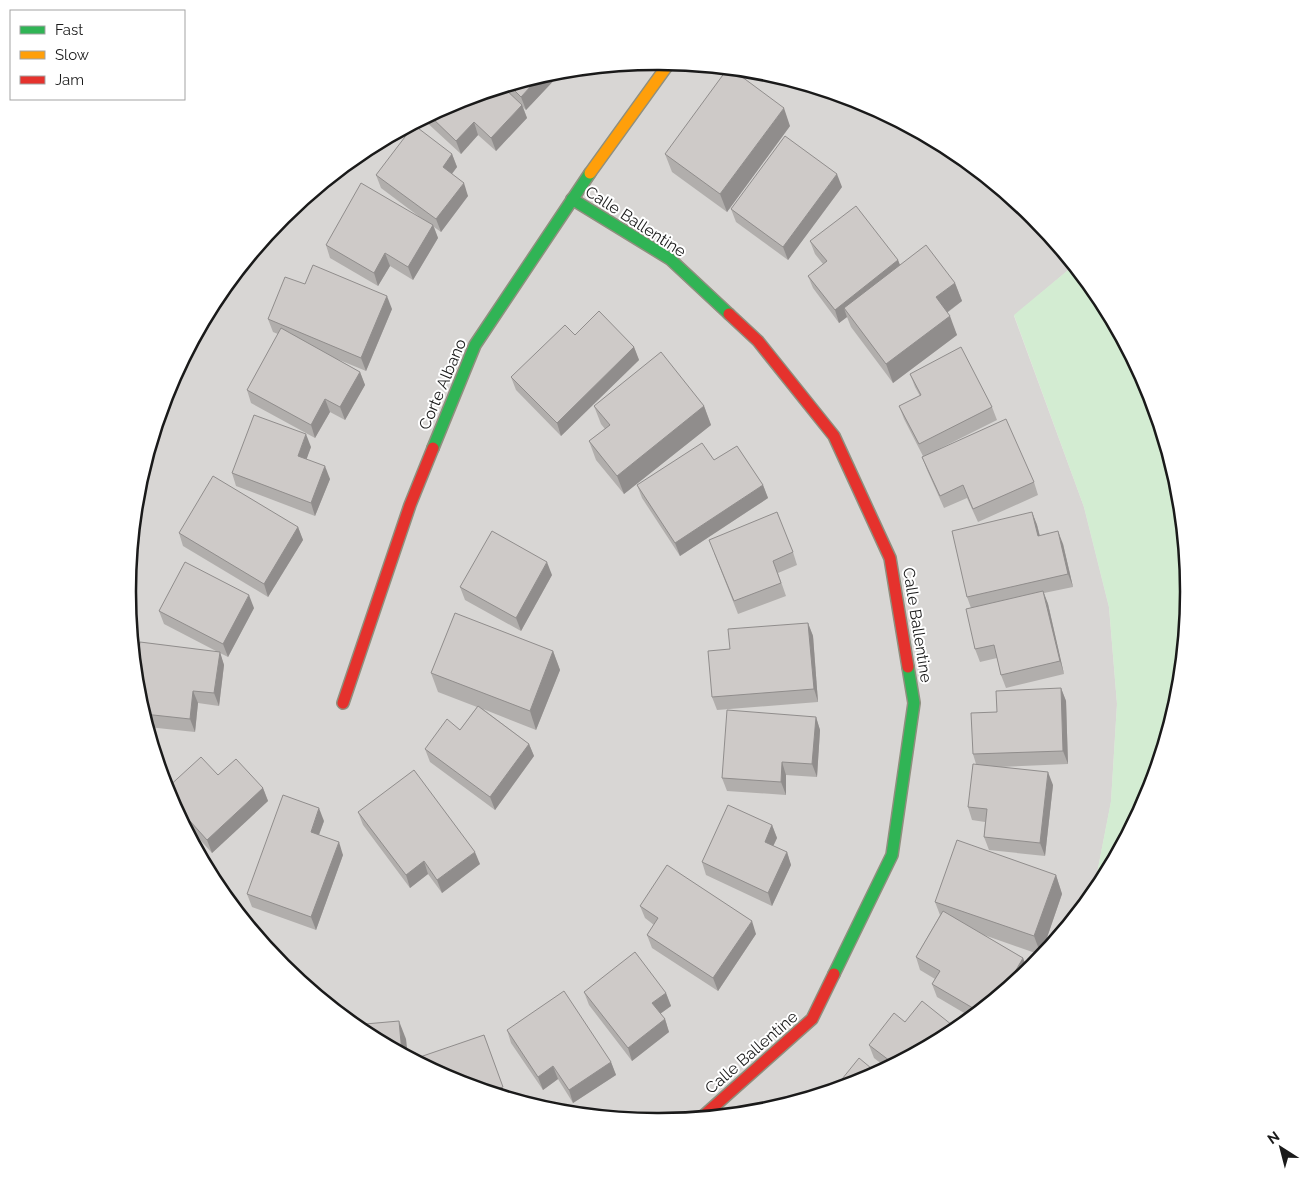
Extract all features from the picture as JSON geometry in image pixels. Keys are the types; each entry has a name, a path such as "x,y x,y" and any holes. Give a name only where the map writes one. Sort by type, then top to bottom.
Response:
{"street":[{"name":"Corte Albano","path":"343,703 410,505 474,345 572,199 664,70"},
{"name":"Calle Ballentine","path":"572,199 670,259 758,341 834,436 890,558 914,704 892,855 812,1020 710,1110"}],"shaded area":[{"path":"658,70 692,71 726,74 793,88 858,110 889,124 948,158 1002,199 1027,223 1068,270 1014,316 1084,507 1109,607 1117,704 1111,802 1097,873 1072,909 1027,960 1002,984 948,1025 889,1059 858,1073 793,1095 726,1109 658,1113 624,1112 590,1109 523,1095 458,1073 427,1059 368,1025 341,1005 314,984 266,935 244,909 206,852 176,791 164,759 154,726 141,660 136,592 138,557 141,523 154,457 176,392 190,361 224,302 244,274 289,223 314,199 368,158 397,140 458,110 490,98 556,80 590,74"}],"green space":[{"path":"1068,270 1072,274 1110,331 1140,392 1162,457 1175,523 1180,592 1178,626 1175,660 1162,726 1140,791 1126,822 1097,873 1111,801 1117,704 1109,607 1084,507 1014,315"}],"building":[{"path":"724,74 742,77 784,108 720,194 665,154"},
{"path":"531,86 521,97 515,91"},
{"path":"509,92 522,105 491,138 474,122 456,141 435,121 458,110"},
{"path":"419,128 452,154 443,167 464,183 436,219 376,175 406,135"},
{"path":"785,136 837,174 783,247 731,209"},
{"path":"361,183 433,225 408,267 385,253 374,273 326,245"},
{"path":"856,206 898,260 835,310 808,276 827,261 810,241"},
{"path":"926,245 955,283 936,297 950,316 886,364 844,308"},
{"path":"313,265 387,296 361,358 268,319 285,277 305,284"},
{"path":"599,311 634,347 557,423 511,377 565,325 575,335"},
{"path":"281,328 360,372 340,407 325,399 311,425 247,390"},
{"path":"961,347 992,407 919,444 899,406 921,395 910,374"},
{"path":"661,352 704,406 617,476 589,441 610,425 594,406"},
{"path":"254,415 306,434 298,456 325,466 311,503 232,473"},
{"path":"1006,419 1034,482 973,509 963,485 940,496 922,457"},
{"path":"702,443 714,460 737,446 763,485 675,543 637,485"},
{"path":"213,476 298,527 264,584 179,533"},
{"path":"777,512 793,552 773,561 781,583 734,601 709,540"},
{"path":"1032,512 1038,536 1058,531 1068,574 967,597 952,531"},
{"path":"492,531 547,562 516,618 460,587"},
{"path":"185,562 249,595 223,644 159,611"},
{"path":"1043,591 1060,661 1001,675 994,645 975,649 966,609"},
{"path":"455,613 553,651 530,711 431,673"},
{"path":"808,623 814,689 712,697 708,651 730,649 728,629"},
{"path":"140,642 220,652 214,693 193,691 190,719 152,715"},
{"path":"1061,688 1063,751 973,754 971,713 997,712 996,691"},
{"path":"478,706 529,744 490,797 425,749 447,719 460,730"},
{"path":"727,710 816,717 812,764 782,762 781,782 722,778"},
{"path":"201,757 218,775 236,759 263,788 207,840 189,820 173,783"},
{"path":"973,764 1048,772 1040,843 984,837 987,809 968,807"},
{"path":"414,770 475,852 437,880 424,861 406,875 358,812"},
{"path":"283,795 319,808 311,832 339,842 311,917 247,894"},
{"path":"728,805 772,825 765,842 787,852 768,893 702,862"},
{"path":"957,840 1056,875 1034,936 935,902"},
{"path":"667,865 752,921 713,978 647,935 658,918 640,906"},
{"path":"943,911 1023,958 1015,971 972,1007 932,984 940,971 916,957"},
{"path":"635,952 666,993 652,1003 665,1019 628,1048 584,992"},
{"path":"564,991 611,1062 569,1090 553,1066 538,1077 507,1030"},
{"path":"922,1001 950,1023 888,1059 869,1045 894,1013 905,1022"},
{"path":"399,1021 401,1045 397,1043 366,1024"},
{"path":"484,1035 503,1087 490,1085 458,1073 422,1056"},
{"path":"859,1058 870,1067 858,1073 842,1079"}],"traffic: fast":[{"path":"433,448 475,345 590,173"},
{"path":"572,199 670,259 729,314"},
{"path":"834,974 892,855 914,703 908,667"}],"traffic: slow":[{"path":"590,173 664,70"}],"traffic: jam":[{"path":"729,314 758,341 834,436 890,558 908,667"},
{"path":"343,703 410,505 433,448"},
{"path":"709,1110 812,1019 834,974"}]}
